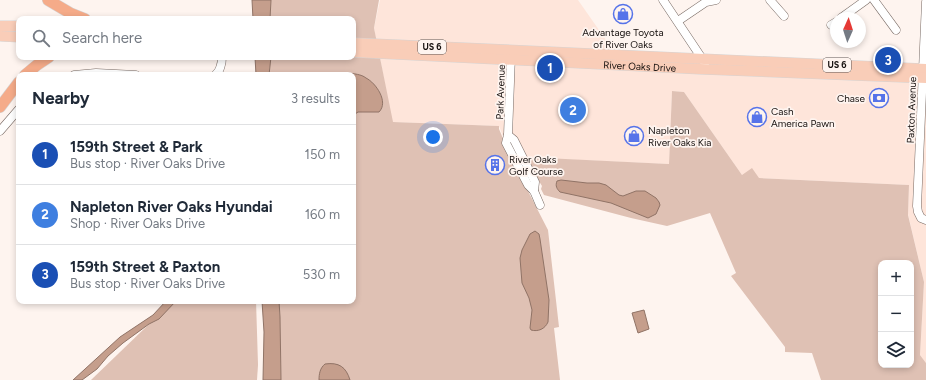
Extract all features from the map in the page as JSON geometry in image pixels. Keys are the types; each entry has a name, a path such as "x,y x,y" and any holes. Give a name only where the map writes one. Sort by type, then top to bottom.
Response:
{"highway":[{"path":"48,0 78,16"},
{"path":"29,72 44,60"},
{"path":"0,107 16,86"}],"main road":[{"path":"0,26 16,26"},
{"path":"0,36 16,37"},
{"name":"River Oaks Drive","path":"356,43 710,70 925,74"},
{"name":"River Oaks Drive","path":"356,52 702,59 925,74"}],"street":[{"path":"663,0 710,70"},
{"path":"678,21 706,2 716,0"},
{"path":"770,0 784,16"},
{"path":"849,12 866,0"},
{"path":"874,0 896,30"},
{"name":"Paxton Avenue","path":"924,219 918,212 917,206 925,74 926,2"},
{"name":"Park Avenue","path":"511,55 508,135 506,143 528,185 534,191 540,205"},
{"path":"218,72 221,60"},
{"path":"0,131 16,112"}],"shaded area":[{"path":"252,0 271,0 270,16 253,16"},
{"name":"River Oaks Golf Course","path":"271,0 379,0 374,28 393,122 499,126 512,160 548,230 559,327 554,328 560,380 281,380 279,304 356,304 356,72 269,72 271,60 356,60 356,16 270,16"},
{"path":"380,0 578,0 613,50 376,39 374,28"},
{"path":"380,58 926,83 926,363 920,355 924,282 908,214 909,185 759,178 742,175 684,92 672,91 669,164 511,157 499,126 392,122"},
{"path":"255,60 271,60 269,72 256,72"},
{"path":"356,74 370,80 374,84 380,93 383,103 379,112 358,112 356,113"},
{"name":"River Oaks Golf Course","path":"672,91 684,92 742,175 752,168 759,178 909,185 908,215 924,282 920,355 926,363 926,380 821,380 812,353 785,352 785,347 731,276 736,273 710,213 667,226 544,195 541,189 542,186 524,157 669,164"},
{"path":"557,181 599,183 606,185 619,195 623,196 636,191 645,191 656,198 660,205 656,214 648,218 611,203 560,192 557,189 556,184"},
{"path":"535,231 539,234 549,300 548,322 543,328 536,331 531,330 530,328 532,310 529,298 522,283 520,258 522,250 530,234"},
{"path":"163,304 173,304 159,319 149,324 123,343 108,356 97,369 82,380 73,380 120,337 153,315"},
{"path":"170,304 256,304 257,380 91,380"},
{"path":"262,304 279,304 281,380 263,380 264,332"},
{"path":"644,310 649,329 638,333 632,313"},
{"path":"325,364 341,366 350,380 319,380 320,371"}],"place":[{"name":"Advantage Toyota of River Oaks","path":"623,14"},
{"name":"159th Street & Paxton","path":"888,60"},
{"name":"159th Street & Park","path":"550,68"},
{"name":"Chase","path":"879,98"},
{"name":"Napleton River Oaks Hyundai","path":"573,110"},
{"name":"Cash America Pawn","path":"757,117"},
{"name":"Napleton River Oaks Kia","path":"634,136"},
{"name":"River Oaks Golf Course","path":"495,165"}]}
